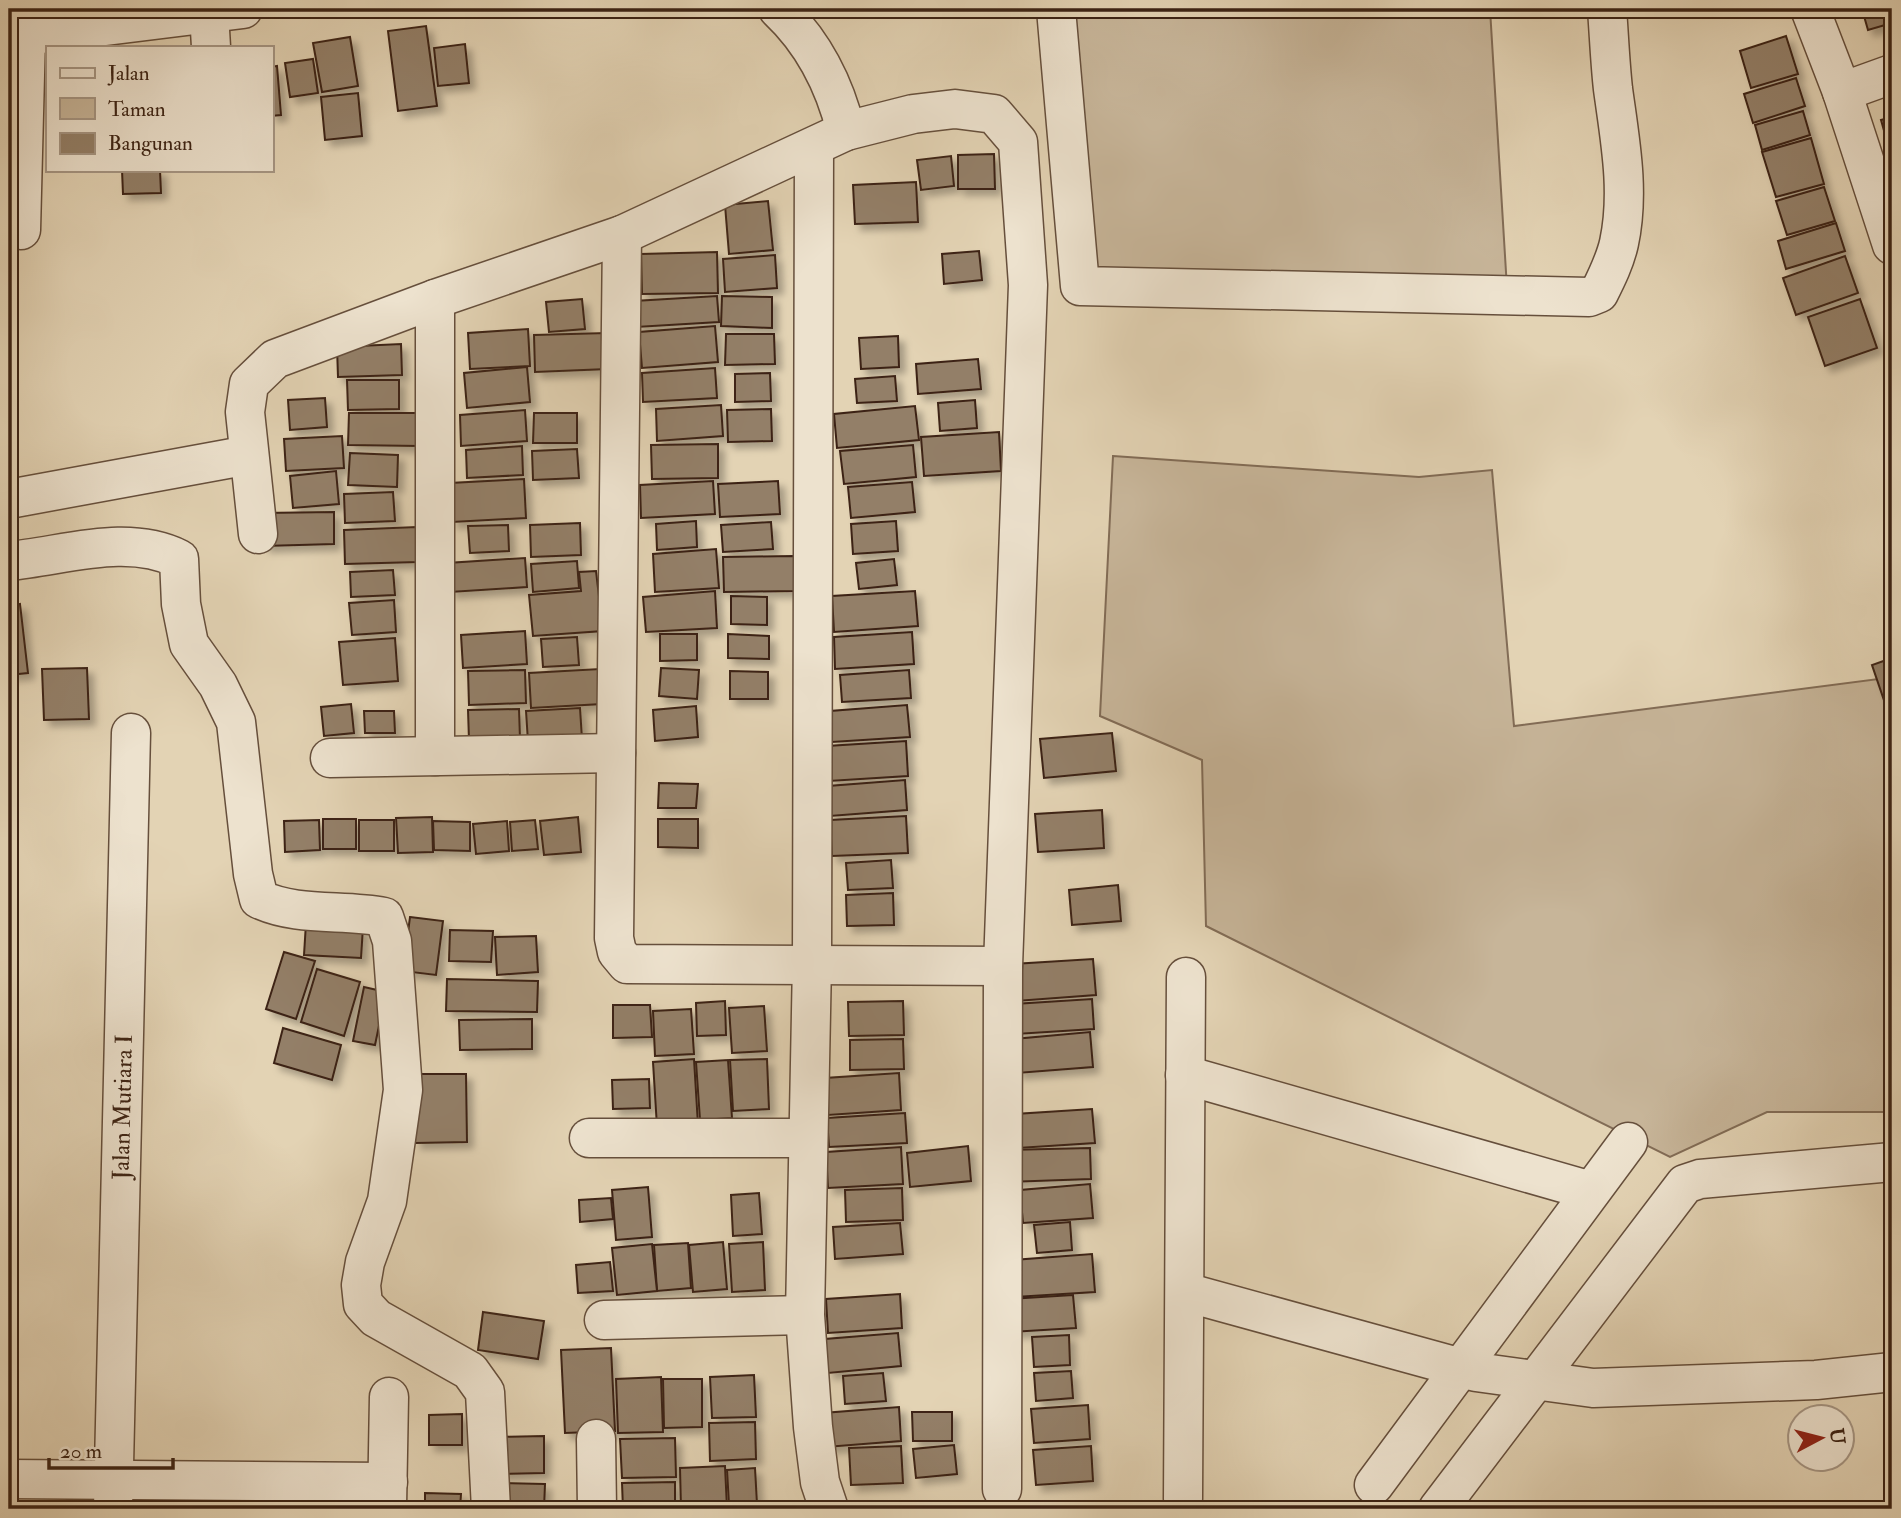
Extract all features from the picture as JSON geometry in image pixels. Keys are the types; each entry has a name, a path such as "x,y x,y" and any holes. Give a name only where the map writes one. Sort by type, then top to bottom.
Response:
{"street":[{"path":"778,9 811,46 839,101 830,140 806,1315 813,1427 820,1482 829,1509"},
{"path":"1056,9 1080,286 1589,297 1599,293 1610,270 1619,243 1621,220 1624,162 1613,87 1607,9"},
{"path":"1810,9 1842,92 1892,245"},
{"path":"21,230 18,37 221,23"},
{"path":"1842,92 1892,74"},
{"path":"258,534 245,412 249,384 275,359 435,299 622,235 830,140 913,114 955,109 995,114 1018,142 1028,285 1003,966 1002,1489"},
{"path":"622,235 614,938 617,952 627,964 812,962 1003,966"},
{"path":"435,299 435,757"},
{"path":"9,499 249,455"},
{"path":"9,561 123,546 157,548 179,559 181,604 189,644 218,685 236,722 253,874 259,899 278,908 353,911 384,917 392,941 403,1090 387,1201 365,1262 361,1285 363,1304 386,1324 470,1371 485,1392 491,1509"},
{"name":"Jalan Mutiara I","path":"113,1495 131,733"},
{"path":"330,758 616,753"},
{"path":"1183,1499 1186,977"},
{"path":"1185,1075 1591,1191"},
{"path":"589,1138 808,1138"},
{"path":"1374,1485 1468,1370 1591,1191 1628,1142"},
{"path":"1438,1509 1527,1380 1685,1184 1700,1179 1892,1162"},
{"path":"1185,1292 1468,1370 1593,1388 1816,1380 1892,1372"},
{"path":"604,1320 806,1315"},
{"path":"9,1479 113,1495 387,1496 389,1397"},
{"path":"596,1439 597,1509"}],"green space":[{"path":"1072,9 1490,9 1508,305 1094,301"},
{"path":"1113,456 1419,477 1492,470 1514,726 1886,678 1892,690 1892,1112 1767,1112 1670,1157 1206,926 1202,760 1100,716"}],"building":[{"path":"1862,9 1892,9 1892,23 1868,30"},
{"path":"426,26 437,106 398,111 388,31"},
{"path":"1786,36 1798,74 1751,88 1740,51"},
{"path":"350,37 358,86 322,92 313,43"},
{"path":"465,44 469,83 438,86 434,48"},
{"path":"313,59 318,93 290,97 285,63"},
{"path":"277,66 281,115 273,116 273,67"},
{"path":"1796,78 1805,106 1753,123 1744,94"},
{"path":"358,93 362,136 325,140 321,97"},
{"path":"1803,111 1810,135 1762,150 1755,125"},
{"path":"1892,117 1892,159 1881,120"},
{"path":"1811,138 1824,184 1776,197 1762,152"},
{"path":"994,154 995,189 958,189 958,155"},
{"path":"951,156 954,186 921,190 917,160"},
{"path":"122,172 160,172 161,193 123,194"},
{"path":"916,182 918,222 855,224 853,185"},
{"path":"1824,187 1835,221 1787,235 1776,201"},
{"path":"768,201 773,250 729,254 725,205"},
{"path":"1836,223 1845,251 1786,269 1778,241"},
{"path":"979,251 982,280 944,284 942,254"},
{"path":"717,252 718,293 642,294 641,254"},
{"path":"775,255 777,288 725,292 723,259"},
{"path":"1845,256 1858,293 1796,315 1783,278"},
{"path":"717,296 719,322 636,327 634,301"},
{"path":"722,296 772,297 772,328 721,326"},
{"path":"582,299 585,329 549,332 546,302"},
{"path":"1860,299 1877,348 1825,366 1808,317"},
{"path":"715,326 718,362 642,368 639,332"},
{"path":"528,329 530,366 470,369 468,333"},
{"path":"607,333 608,369 535,372 534,335"},
{"path":"726,334 774,334 775,364 725,365"},
{"path":"898,336 899,367 861,369 859,338"},
{"path":"401,344 402,375 338,377 337,347"},
{"path":"978,359 981,389 918,394 916,364"},
{"path":"527,367 530,402 467,408 464,373"},
{"path":"715,368 717,398 643,402 642,373"},
{"path":"770,373 771,401 735,402 735,374"},
{"path":"895,376 897,401 857,403 855,379"},
{"path":"347,380 399,380 399,409 348,410"},
{"path":"325,398 327,427 290,430 288,400"},
{"path":"975,400 977,428 940,431 938,403"},
{"path":"721,405 723,436 657,441 656,409"},
{"path":"915,406 919,440 837,448 834,414"},
{"path":"771,409 772,441 728,442 727,410"},
{"path":"525,410 527,441 461,446 460,415"},
{"path":"349,413 420,413 420,446 348,445"},
{"path":"534,413 577,413 577,443 533,443"},
{"path":"999,432 1001,471 924,476 921,437"},
{"path":"342,436 344,468 286,471 284,439"},
{"path":"718,444 718,478 652,479 651,445"},
{"path":"913,445 916,477 844,484 840,451"},
{"path":"522,446 523,475 467,478 466,450"},
{"path":"577,449 579,478 533,480 532,451"},
{"path":"350,453 398,455 397,487 348,485"},
{"path":"336,471 339,504 293,508 290,476"},
{"path":"524,479 526,518 452,522 450,483"},
{"path":"713,481 715,514 641,518 640,485"},
{"path":"778,481 780,514 720,517 718,484"},
{"path":"912,482 915,512 851,518 848,487"},
{"path":"393,492 395,521 345,523 344,494"},
{"path":"334,512 334,544 264,546 262,513"},
{"path":"696,521 697,547 657,550 656,524"},
{"path":"896,521 898,551 853,554 851,524"},
{"path":"771,522 773,549 723,552 721,525"},
{"path":"580,523 581,555 531,557 530,525"},
{"path":"508,525 509,551 470,553 468,526"},
{"path":"417,527 418,562 345,564 344,530"},
{"path":"716,549 719,588 655,592 653,554"},
{"path":"794,556 794,591 724,592 723,557"},
{"path":"525,558 527,587 450,592 447,563"},
{"path":"894,559 897,585 859,589 856,563"},
{"path":"577,561 579,588 533,592 531,564"},
{"path":"393,570 395,595 351,597 350,572"},
{"path":"596,571 603,631 533,636 529,595 581,591 579,572"},
{"path":"715,591 717,628 646,632 643,597"},
{"path":"915,591 918,626 834,632 832,596"},
{"path":"731,596 767,597 767,625 731,624"},
{"path":"394,600 396,632 352,635 349,603"},
{"path":"20,604 28,673 9,675 9,606"},
{"path":"525,631 527,664 463,668 461,635"},
{"path":"912,632 914,664 835,669 834,637"},
{"path":"660,634 697,634 697,660 660,661"},
{"path":"728,634 769,636 769,659 728,658"},
{"path":"577,637 579,665 543,667 541,639"},
{"path":"395,638 398,681 343,685 339,642"},
{"path":"1892,658 1892,710 1888,712 1872,665"},
{"path":"87,668 89,719 44,720 42,669"},
{"path":"661,668 699,670 697,699 659,696"},
{"path":"600,669 602,704 531,708 529,673"},
{"path":"525,670 526,703 469,705 468,671"},
{"path":"909,670 911,698 842,702 840,675"},
{"path":"730,671 768,672 768,699 730,699"},
{"path":"351,704 354,733 324,736 321,707"},
{"path":"907,705 910,737 832,742 830,711"},
{"path":"696,706 698,737 655,741 653,710"},
{"path":"580,708 582,739 528,742 526,711"},
{"path":"519,709 520,739 469,740 468,710"},
{"path":"364,711 394,711 395,733 365,733"},
{"path":"1112,733 1116,771 1044,778 1040,739"},
{"path":"906,741 908,776 829,781 827,746"},
{"path":"905,780 907,810 830,816 828,786"},
{"path":"659,783 698,784 696,808 658,808"},
{"path":"1102,810 1104,848 1038,852 1035,814"},
{"path":"906,816 908,853 832,856 830,820"},
{"path":"432,817 433,852 398,853 396,818"},
{"path":"578,817 581,852 544,855 540,821"},
{"path":"323,819 356,819 356,849 323,849"},
{"path":"658,819 698,819 698,848 658,847"},
{"path":"319,820 320,850 285,852 284,821"},
{"path":"359,820 394,820 394,851 359,851"},
{"path":"535,820 538,849 512,851 510,822"},
{"path":"433,821 470,822 470,851 434,850"},
{"path":"507,821 509,851 476,854 473,824"},
{"path":"891,860 893,888 848,890 846,863"},
{"path":"1118,885 1121,921 1072,925 1069,890"},
{"path":"893,893 894,925 847,926 846,895"},
{"path":"410,917 443,921 436,975 403,971"},
{"path":"306,923 363,927 361,958 304,955"},
{"path":"450,930 493,931 491,962 449,961"},
{"path":"536,936 538,972 497,975 495,937"},
{"path":"284,952 315,961 296,1019 266,1009"},
{"path":"1093,959 1096,995 1016,1001 1013,964"},
{"path":"317,969 360,982 344,1036 301,1022"},
{"path":"447,979 538,981 537,1012 446,1011"},
{"path":"364,987 386,992 375,1045 353,1041"},
{"path":"1092,999 1094,1029 1016,1034 1014,1004"},
{"path":"725,1001 726,1035 697,1036 696,1003"},
{"path":"903,1001 904,1035 849,1036 848,1002"},
{"path":"613,1005 650,1005 652,1037 613,1038"},
{"path":"764,1006 767,1051 732,1053 729,1008"},
{"path":"691,1009 694,1054 655,1056 653,1011"},
{"path":"532,1019 532,1049 460,1050 459,1020"},
{"path":"283,1028 341,1045 332,1080 274,1063"},
{"path":"1090,1032 1093,1067 1017,1073 1014,1039"},
{"path":"903,1039 904,1069 850,1070 850,1040"},
{"path":"694,1059 698,1125 657,1127 653,1062"},
{"path":"767,1059 769,1109 733,1111 730,1060"},
{"path":"728,1060 732,1118 700,1120 696,1062"},
{"path":"899,1073 901,1110 828,1115 825,1078"},
{"path":"415,1074 466,1074 467,1142 415,1143"},
{"path":"649,1079 650,1108 613,1109 612,1080"},
{"path":"1092,1109 1095,1143 1018,1148 1015,1114"},
{"path":"905,1113 907,1143 829,1147 827,1118"},
{"path":"968,1146 971,1181 910,1187 907,1153"},
{"path":"901,1147 903,1184 828,1188 826,1152"},
{"path":"1090,1148 1091,1179 1007,1182 1006,1150"},
{"path":"1090,1184 1093,1218 1023,1223 1020,1190"},
{"path":"648,1187 652,1237 616,1240 612,1190"},
{"path":"902,1188 903,1220 846,1222 845,1190"},
{"path":"759,1193 762,1234 733,1236 731,1195"},
{"path":"611,1198 613,1219 580,1222 579,1200"},
{"path":"1070,1222 1072,1250 1037,1253 1034,1225"},
{"path":"900,1223 903,1254 835,1259 833,1227"},
{"path":"723,1242 727,1289 693,1292 689,1245"},
{"path":"763,1242 765,1290 732,1292 729,1244"},
{"path":"688,1243 691,1288 657,1291 654,1245"},
{"path":"652,1244 657,1291 617,1295 612,1248"},
{"path":"1092,1254 1095,1292 1015,1297 1013,1260"},
{"path":"610,1262 613,1291 578,1293 576,1265"},
{"path":"900,1294 902,1328 828,1333 826,1299"},
{"path":"1073,1295 1076,1328 1011,1332 1009,1299"},
{"path":"483,1312 544,1321 538,1359 478,1350"},
{"path":"898,1333 901,1366 828,1373 825,1339"},
{"path":"1069,1335 1070,1365 1034,1367 1032,1337"},
{"path":"611,1348 615,1431 565,1433 561,1350"},
{"path":"1071,1371 1073,1398 1036,1401 1034,1373"},
{"path":"883,1373 886,1401 845,1404 843,1376"},
{"path":"754,1375 756,1417 712,1418 710,1377"},
{"path":"661,1377 663,1432 618,1433 616,1379"},
{"path":"663,1379 702,1379 702,1427 664,1428"},
{"path":"1088,1405 1090,1439 1034,1443 1031,1409"},
{"path":"899,1407 901,1441 826,1447 823,1413"},
{"path":"912,1412 952,1412 952,1441 913,1441"},
{"path":"462,1414 462,1445 429,1445 429,1415"},
{"path":"755,1422 756,1459 710,1461 709,1423"},
{"path":"544,1436 544,1473 499,1474 498,1437"},
{"path":"675,1438 676,1477 622,1478 620,1439"},
{"path":"954,1445 957,1474 916,1478 913,1449"},
{"path":"901,1446 903,1483 851,1485 849,1448"},
{"path":"1091,1446 1093,1481 1036,1485 1033,1450"},
{"path":"725,1466 727,1508 681,1509 680,1468"},
{"path":"755,1468 757,1504 729,1505 727,1470"},
{"path":"675,1482 675,1509 623,1509 622,1483"},
{"path":"501,1483 545,1484 544,1509 500,1509"},
{"path":"425,1493 461,1494 460,1509 425,1509"}]}
